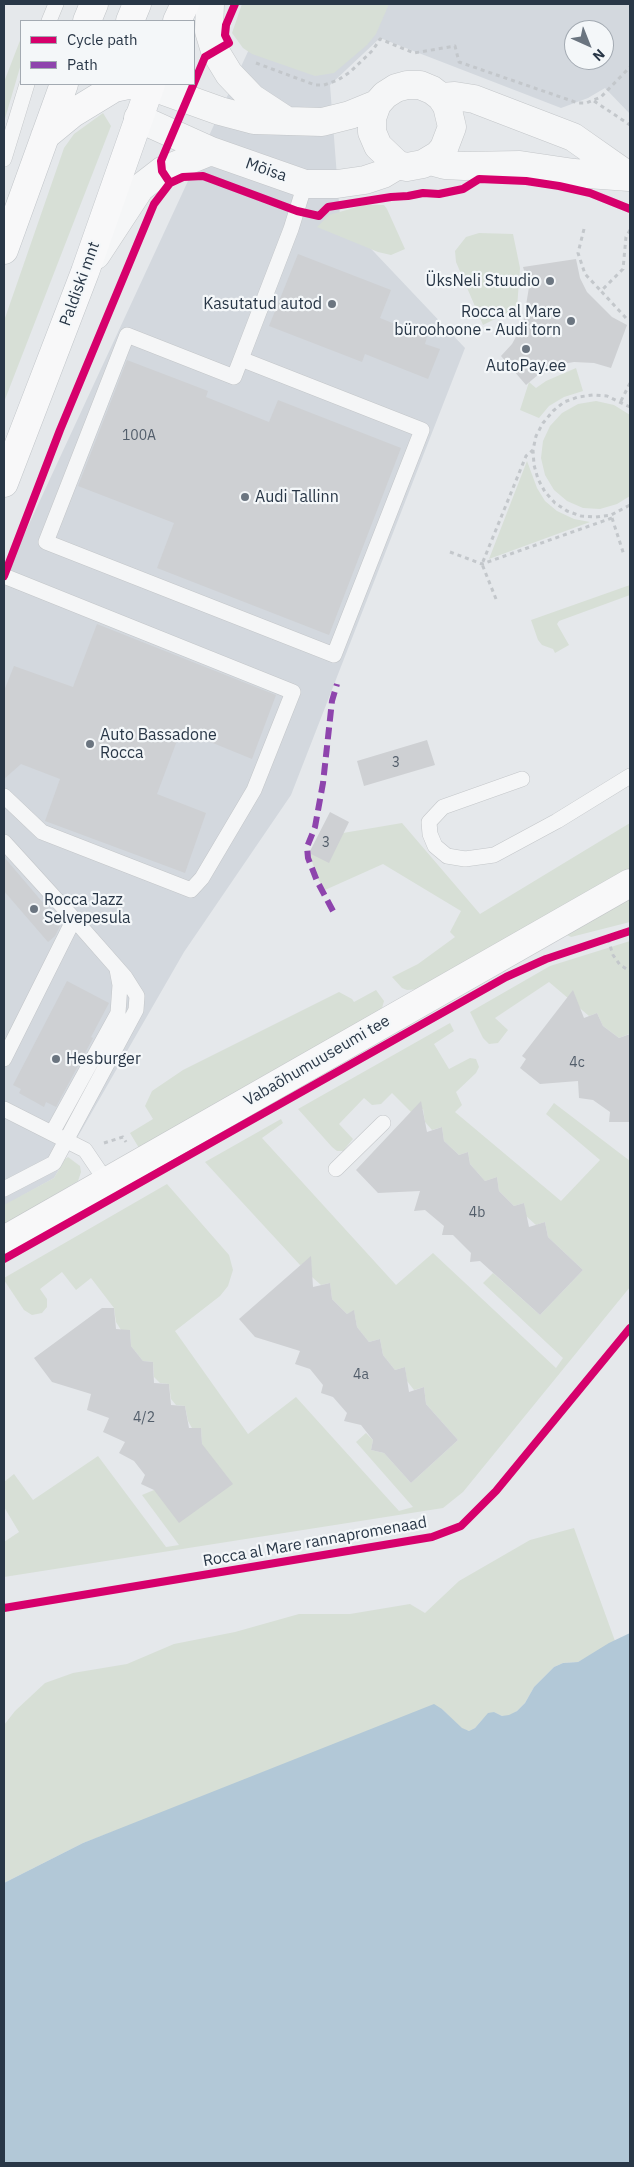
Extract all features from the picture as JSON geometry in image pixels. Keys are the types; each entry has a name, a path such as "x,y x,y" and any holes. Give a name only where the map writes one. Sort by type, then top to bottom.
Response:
{"main road":[{"path":"87,20 94,4"},
{"path":"130,20 137,4"},
{"path":"177,20 185,4"},
{"path":"4,250 64,85"},
{"path":"44,137 73,113 114,86 151,85"},
{"name":"Paldiski mnt","path":"4,483 85,272 151,85"},
{"path":"114,86 118,98 129,112 138,118"},
{"name":"Vabaõhumuuseumi tee","path":"4,1240 630,883"}],"street":[{"path":"210,4 209,30 216,51 228,74 252,98 288,122"},
{"path":"151,85 220,112 254,120 322,122 350,115 377,104"},
{"path":"430,161 444,148 452,128 447,106 441,97 432,90 408,85 396,88 385,95 377,104 372,118 372,132 378,146 398,165 408,166 430,161 445,165 464,166 520,165 574,173 630,177"},
{"path":"441,97 455,96 474,99 573,137 630,177"},
{"name":"Mõisa","path":"138,118 211,151 306,184 337,184 365,180 383,174 398,165"},
{"path":"85,272 140,188 162,171 211,151"}],"lane":[{"path":"49,20 56,4"},
{"path":"4,158 27,85"},
{"path":"241,359 422,430 334,655 46,542 127,335 234,377 241,359 292,229 306,184"},
{"path":"4,576 293,692 254,790 202,878 191,890 42,832 4,796"},
{"path":"522,779 443,807 429,822 430,834 435,846 447,856 465,859 494,855 557,821 630,776"},
{"path":"4,842 117,968 137,996 136,1010 59,1136 54,1163 4,1189"},
{"path":"4,1059 74,919"},
{"path":"4,1109 84,1150 106,1181"},
{"path":"336,1169 383,1123"}],"path":[{"path":"594,101 630,124"},
{"path":"584,229 578,253 585,274 630,319"},
{"path":"601,291 623,269 626,237 630,230"},
{"path":"621,401 630,382"},
{"path":"611,517 581,516 567,511 555,503 545,492 538,479 534,465 533,450 536,436 543,422 552,411 564,402 592,395 608,396 630,406"},
{"path":"496,599 482,564 526,456 533,450"},
{"path":"450,552 482,564 611,517 630,505"},
{"path":"611,517 624,555"},
{"path":"599,942 611,937 613,954 620,965 630,971"}],"shaded area":[{"path":"242,4 389,4 376,34 367,45 334,73 315,76 252,54 243,48 232,33"},
{"path":"270,4 630,4 630,114 605,88 588,98 561,108 380,38 330,85 340,216 465,348 291,795 184,952 54,1178 4,1206 4,588 11,563"},
{"path":"20,41 20,67 4,122 4,82"},
{"path":"103,113 111,126 4,402 4,321 64,148 74,134"},
{"path":"364,205 384,205 405,249 391,255 378,252 317,227 329,215"},
{"path":"479,233 513,234 520,268 517,308 483,325 456,262 455,251 466,237"},
{"path":"576,368 583,391 564,397 549,406 539,418 520,410 529,382 536,388 546,381"},
{"path":"596,401 614,405 630,415 630,496 617,504 600,509 583,508 567,501 554,490 545,475 541,458 543,441 550,426 562,413 578,404"},
{"path":"527,461 537,488 545,501 557,511 574,519 590,522 489,559"},
{"path":"630,585 630,595 559,621 557,624 569,645 555,653 553,649 542,645 538,640 531,620"},
{"path":"402,823 480,914 630,823 630,869 420,989 407,990 402,988 392,977 418,964 455,937 450,932 461,911 383,864 325,890 318,879 309,853 343,833"},
{"path":"630,897 630,922 571,937 565,934"},
{"path":"630,941 630,1039 629,1034 619,1038 603,1026 597,1013 589,1016 549,982 495,1018 508,1030 498,1043 489,1044 483,1038 470,1012 550,966"},
{"path":"376,990 384,1001 382,1008 376,1014 139,1148 130,1133 153,1119 145,1106 152,1091 183,1070 339,992 354,1002"},
{"path":"450,1023 454,1031 434,1044 449,1069 470,1058 476,1059 479,1067 476,1073 456,1092 462,1105 455,1112 561,1201 600,1160 546,1114 554,1103 630,1161 630,1287 463,1492 443,1508 4,1577 4,1542 19,1532 4,1507 4,1482 14,1474 33,1500 98,1456 166,1547 179,1545 142,1495 154,1490 202,1444 201,1428 192,1428 188,1421 185,1406 176,1405 171,1399 169,1384 160,1383 154,1377 153,1362 143,1361 131,1346 130,1330 121,1330 116,1322 114,1308 91,1278 76,1290 62,1272 40,1289 47,1299 47,1307 42,1313 32,1315 24,1310 4,1280 4,1278 167,1184 229,1255 233,1270 228,1286 220,1296 175,1331 248,1434 296,1397 399,1511 413,1507 356,1442 366,1433 373,1440 371,1450 384,1453 411,1483 458,1440 426,1404 424,1387 414,1390 407,1381 405,1367 395,1370 383,1355 380,1339 369,1342 357,1327 354,1311 347,1314 332,1299 330,1283 321,1285 312,1277 311,1262 300,1265 205,1162 281,1119 283,1123 262,1138 396,1285 433,1253 556,1368 563,1358 483,1283 493,1273 540,1315 583,1270 548,1237 545,1222 536,1225 526,1216 524,1203 514,1206 499,1191 497,1177 485,1181 470,1164 468,1152 459,1155 444,1141 442,1127 432,1130 425,1122 423,1109 411,1112 392,1093 381,1104 372,1105 364,1098 339,1124 353,1139 343,1151 337,1151 332,1147 298,1109"},
{"path":"68,1157 80,1166 81,1172 78,1181 4,1225 4,1205 54,1178"},
{"path":"574,1528 615,1641 578,1662 563,1663 554,1667 534,1687 525,1703 509,1716 502,1716 494,1712 469,1731 462,1729 442,1709 83,1843 4,1883 4,1725 15,1711 45,1683 73,1673 127,1664 174,1644 235,1632 299,1614 350,1614 410,1604 425,1613 459,1581 530,1540"}],"water":[{"path":"630,1633 630,2163 4,2163 4,1883 83,1843 434,1704 462,1728 469,1731 475,1728 488,1713 494,1712 502,1716 517,1711 525,1703 534,1687 554,1667 563,1663 578,1662"}],"building":[{"name":"Kasutatud autod","path":"298,254 391,290 380,318 427,337 425,344 440,349 428,379 365,354 362,362 269,326"},
{"name":"Rocca al Mare büroohoone - Audi torn","path":"576,259 580,278 587,292 612,317 627,325 611,368 594,363 574,362 556,365 539,374 526,385 501,356 512,344 523,324 529,287 523,267"},
{"name":"Audi Tallinn","path":"127,360 208,391 206,397 269,422 278,400 401,448 329,635 157,568 174,523 78,486"},
{"name":"Auto Bassadone Rocca","path":"97,624 276,695 252,759 181,730 157,794 206,813 185,873 45,821 60,779 21,764 4,779 4,691 14,666 73,687"},
{"path":"427,740 435,765 364,786 357,761"},
{"path":"330,812 349,822 329,863 309,853"},
{"name":"Rocca Jazz Selvepesula","path":"4,857 61,924 55,936 48,942 4,891"},
{"name":"Hesburger","path":"67,981 109,1003 91,1037 93,1038 56,1107 46,1102 44,1107 19,1093 21,1089 13,1085"},
{"path":"573,990 584,1018 597,1013 603,1026 619,1038 630,1034 630,1122 609,1122 610,1112 593,1100 579,1098 578,1081 540,1084 520,1068 526,1059 522,1056"},
{"path":"421,1101 427,1132 442,1127 444,1141 459,1155 468,1152 470,1164 485,1181 497,1177 499,1191 514,1206 524,1203 529,1227 545,1222 548,1237 583,1270 540,1315 480,1261 470,1262 471,1253 453,1235 442,1235 444,1226 425,1210 414,1211 420,1191 378,1193 356,1170"},
{"path":"311,1256 313,1287 330,1283 332,1299 347,1314 354,1310 357,1327 369,1342 380,1339 383,1355 395,1370 405,1367 409,1392 424,1387 426,1404 458,1440 411,1483 384,1453 371,1450 373,1440 361,1425 344,1421 347,1413 333,1397 321,1393 323,1385 310,1369 295,1364 300,1351 255,1337 239,1319"},
{"path":"102,1308 114,1308 116,1329 130,1330 131,1346 143,1361 153,1362 154,1383 169,1384 171,1405 185,1406 189,1428 201,1428 202,1444 233,1484 179,1523 154,1490 141,1484 145,1475 134,1461 119,1453 125,1442 103,1432 109,1418 87,1410 91,1394 52,1382 34,1358"}],"marked path":[{"path":"333,911 317,881 308,858 307,847 315,827 323,783 332,701 337,684"}],"cycle path":[{"path":"195,81 205,57 229,43 225,35 226,25 235,4"},
{"path":"170,183 162,171 161,161 193,85"},
{"path":"4,576 60,430 154,204 170,183 183,177 203,176 297,211 319,216 328,207 423,193 439,194 463,189 479,179 526,181 559,186 590,193 630,209"},
{"path":"4,1259 506,977 546,959 630,931"},
{"name":"Rocca al Mare rannapromenaad","path":"4,1608 432,1537 461,1526 496,1491 630,1328"}],"place":[{"name":"ÜksNeli Stuudio","path":"550,281"},
{"name":"Kasutatud autod","path":"332,304"},
{"name":"Rocca al Mare büroohoone - Audi torn","path":"571,321"},
{"name":"AutoPay.ee","path":"526,349"},
{"name":"Audi Tallinn","path":"245,497"},
{"name":"Auto Bassadone Rocca","path":"90,744"},
{"name":"Rocca Jazz Selvepesula","path":"34,909"},
{"name":"Hesburger","path":"56,1059"}]}
